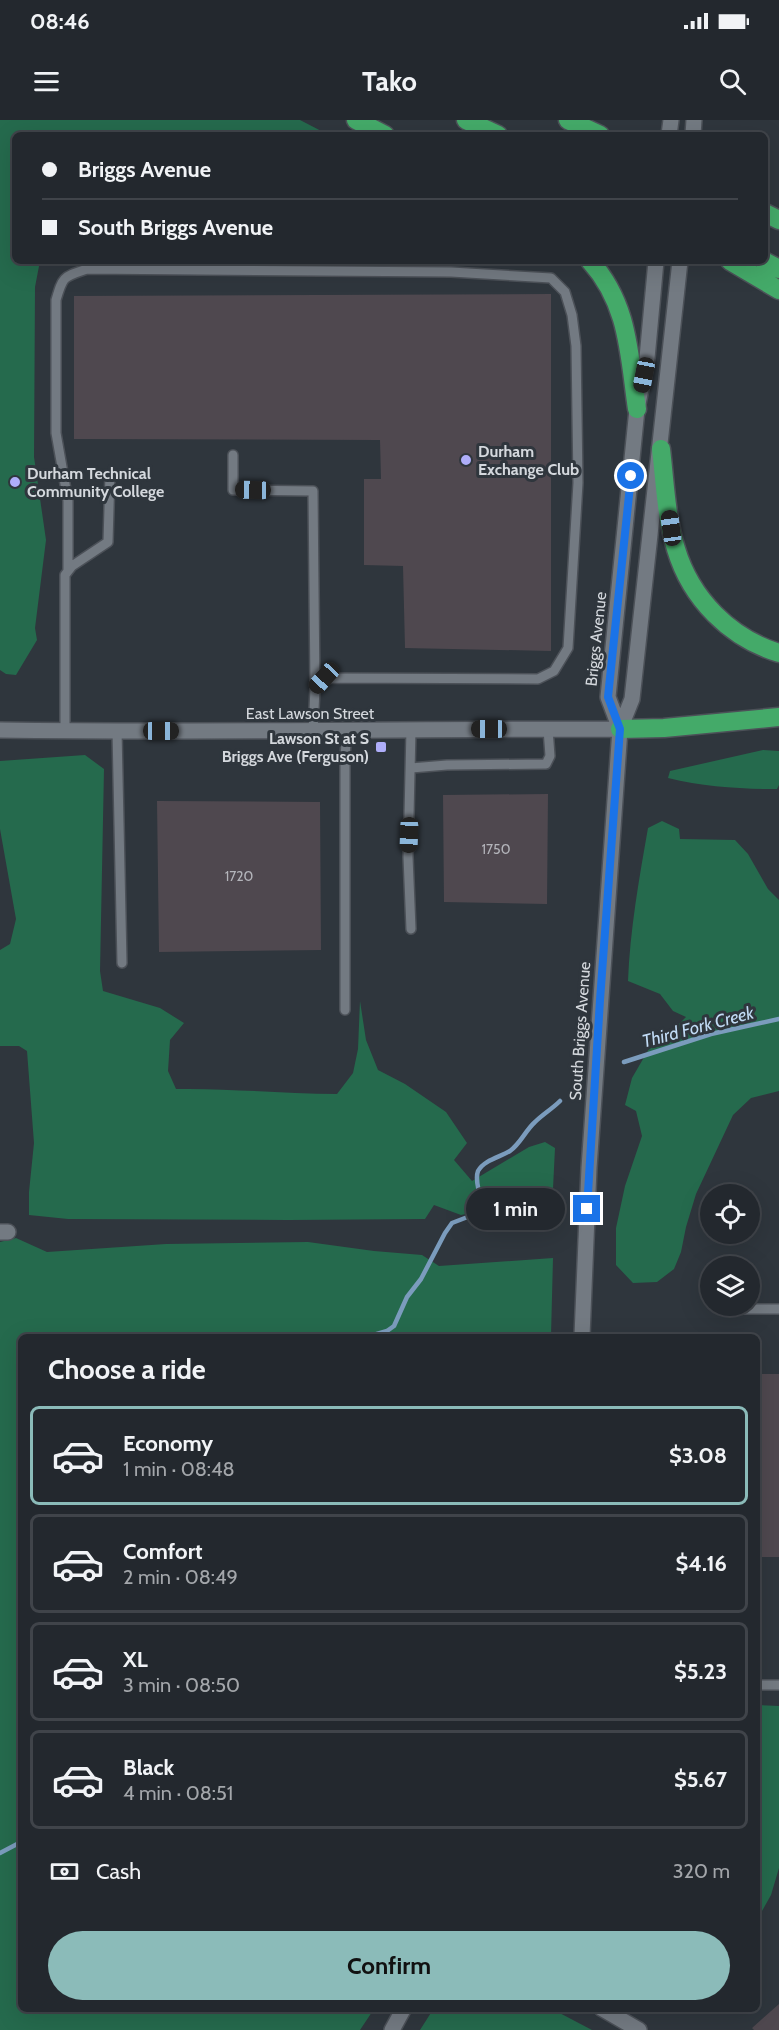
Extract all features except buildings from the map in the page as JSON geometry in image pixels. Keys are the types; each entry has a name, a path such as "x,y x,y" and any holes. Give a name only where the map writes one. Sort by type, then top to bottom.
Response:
{"highway":[{"path":"356,120 379,132"},
{"path":"466,120 492,132"},
{"path":"568,120 594,132"},
{"path":"592,264 609,286 622,315 637,409"},
{"path":"735,264 779,291"},
{"path":"661,449 671,528 676,549 690,583 700,598 724,623 754,643 779,653"},
{"path":"620,729 664,728 779,717"}],"street":[{"name":"Briggs Avenue","path":"620,729 608,697 637,409 647,358 656,264"},
{"path":"620,729 632,699 679,267"},
{"name":"East Lawson Street","path":"0,730 620,729"},
{"name":"South Briggs Avenue","path":"582,1334 589,1168 620,729"},
{"path":"392,2030 402,2012"},
{"path":"608,2012 639,2030"}],"lane":[{"path":"68,571 68,501 56,433 56,300 61,283 67,276 87,269 451,272 551,278 565,292 572,315 576,346 578,483 568,648 554,671 538,679 337,677 324,678 315,688"},
{"path":"233,455 233,490 313,491 315,688 313,731"},
{"path":"64,731 65,575 72,566 108,542 110,474"},
{"path":"411,768 447,765 546,764 549,756 548,729"},
{"path":"411,730 408,857 411,929"},
{"path":"117,731 122,963"},
{"path":"345,1010 345,756 347,731"},
{"path":"760,1309 779,1309"},
{"path":"760,1685 779,1685"}],"green space":[{"name":"Durham Technical Community College","path":"0,120 300,120 323,132 12,132 12,264 39,264 35,287 34,457 46,540 35,628 37,640 16,675 6,674 0,670"},
{"path":"763,750 779,751 777,789 722,787 668,778 670,771"},
{"path":"85,755 104,769 100,971 103,991 160,1008 184,1023 170,1040 168,1071 176,1089 337,1094 353,1073 358,1049 360,1001 366,1040 378,1070 405,1084 446,1112 467,1143 454,1160 472,1181 529,1147 545,1142 555,1148 552,1209 501,1206 461,1215 434,1205 425,1219 68,1219 29,1215 34,1143 27,1051 19,1046 0,1046 0,950 10,944 16,919 0,829 0,761"},
{"path":"662,821 679,829 680,839 735,840 748,854 768,889 779,900 779,1091 751,1098 733,1115 696,1194 681,1252 674,1269 657,1282 633,1283 616,1265 616,1228 625,1186 642,1136 636,1111 625,1105 632,1078 650,1047 668,1035 686,1017 673,1011 660,994 628,981 638,885 648,828"},
{"path":"16,1238 47,1252 166,1244 308,1242 422,1255 439,1266 553,1258 551,1334 18,1334 18,2012 372,2012 360,2030 0,2030 0,1242"},
{"path":"760,1705 779,1706 779,1868 771,1895 760,1914"},
{"path":"431,2012 558,2012 592,2030 420,2030"}],"waterway":[{"name":"Third Fork Creek","path":"624,1062 711,1034 779,1019"},
{"name":"Third Fork Creek","path":"377,1334 394,1326 407,1297 421,1279 452,1223 478,1213 480,1202 477,1176 481,1167 514,1148 538,1119 560,1101"},
{"name":"Third Fork Creek","path":"0,1853 18,1844"}],"place":[{"name":"Durham Exchange Club","path":"466,460"},
{"name":"Durham Technical Community College","path":"15,482"},
{"name":"Lawson St at S Briggs Ave (Ferguson)","path":"381,747"}],"route":[{"path":"587,1209 620,729 608,697 631,476"}]}
